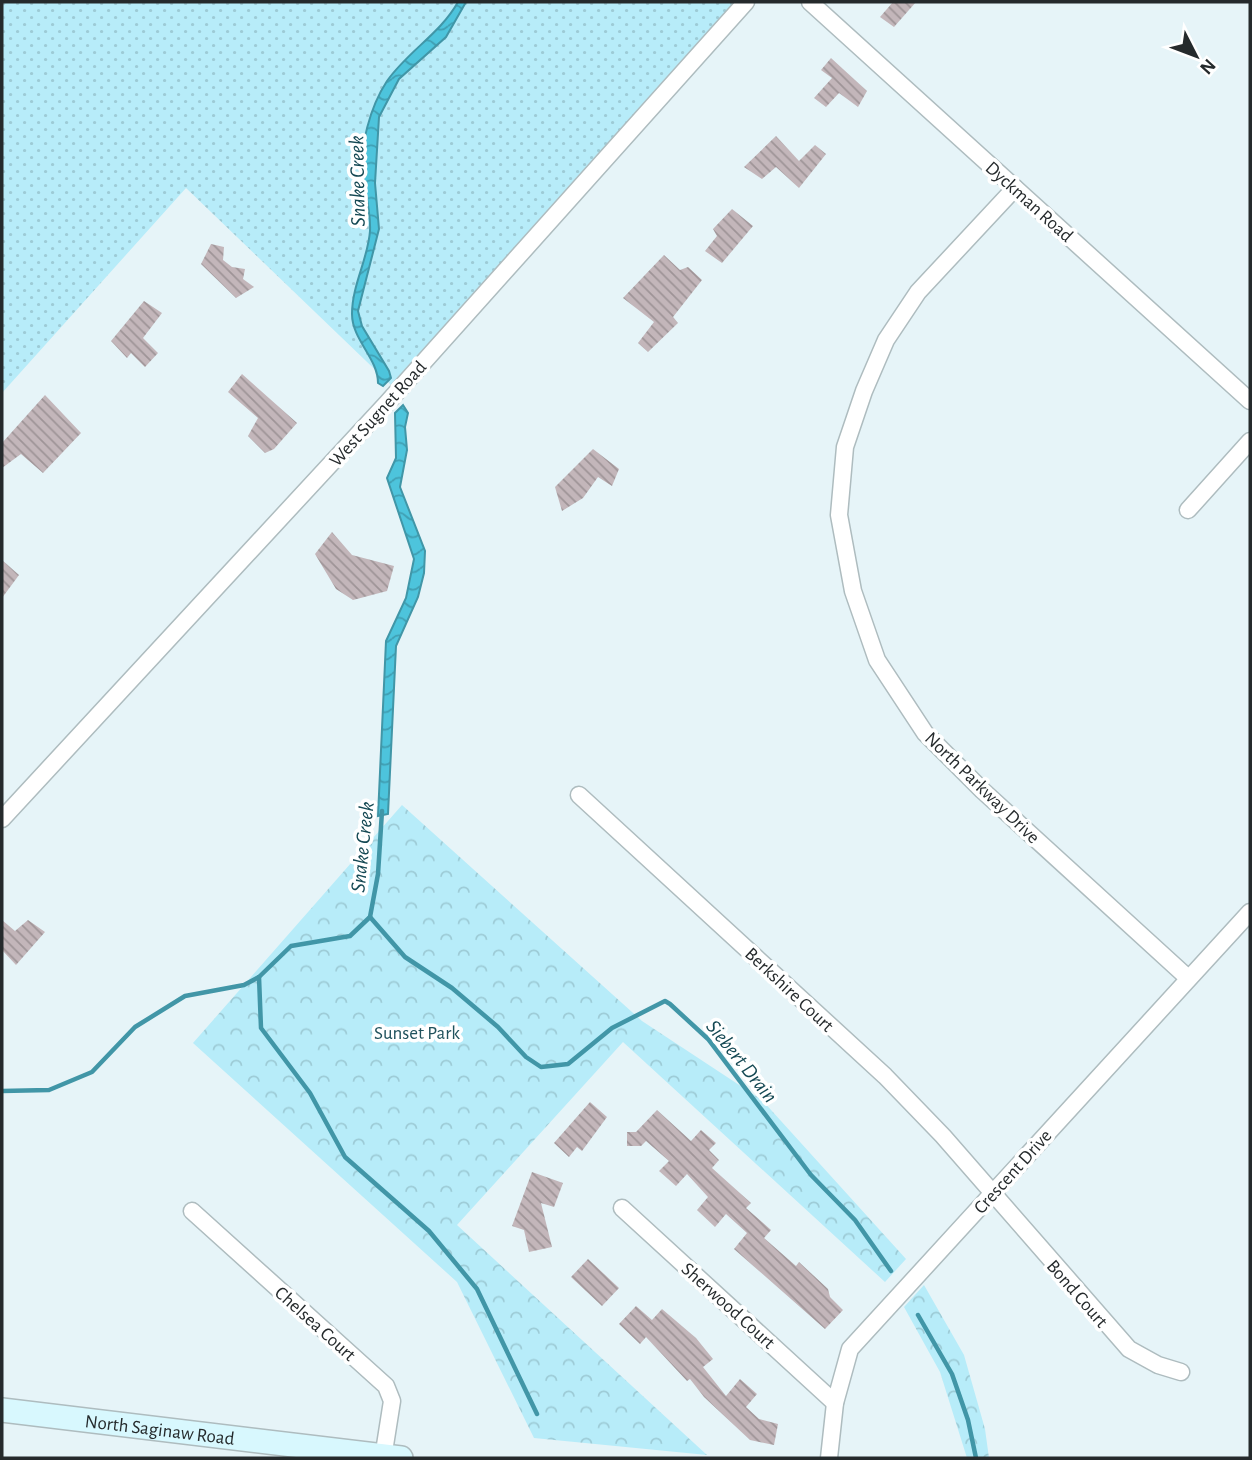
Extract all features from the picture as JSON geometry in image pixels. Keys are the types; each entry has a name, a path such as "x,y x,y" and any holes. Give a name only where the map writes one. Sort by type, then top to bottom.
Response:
{"main road":[{"name":"North Saginaw Road","path":"2,1410 389,1458"}],"street":[{"name":"West Sugnet Road","path":"2,820 387,403 746,2"},
{"name":"Dyckman Road","path":"810,2 1250,401"},
{"name":"North Parkway Drive","path":"1015,188 918,292 886,340 864,391 845,447 839,515 853,591 877,660 925,733 982,790 1188,978"},
{"path":"1188,510 1250,441"},
{"name":"Berkshire Court","path":"579,795 885,1076 992,1193"},
{"name":"Crescent Drive","path":"829,1458 835,1402 850,1349 1250,912"},
{"name":"Bond Court","path":"992,1193 1129,1349 1158,1365 1181,1372"},
{"name":"Sherwood Court","path":"622,1208 835,1402"},
{"name":"Chelsea Court","path":"192,1211 386,1386 392,1401 389,1458"}],"green space":[{"path":"2,2 734,2 391,385 186,188 2,393"},
{"name":"Sunset Park","path":"402,805 642,1021 762,1100 906,1259 885,1282 623,1042 457,1225 707,1455 534,1438 457,1282 193,1043"},
{"path":"924,1285 964,1355 985,1429 989,1458 967,1458 940,1372 904,1307"}],"water":[{"path":"458,2 466,2 446,37 399,79 379,117 375,183 379,229 358,311 362,326 389,371 391,378 383,386 378,383 374,365 356,332 352,314 370,231 362,166 364,141 371,115 387,81 442,24"},
{"path":"403,405 408,413 405,427 407,450 400,487 425,551 424,573 418,597 396,646 388,814 378,816 386,641 406,598 414,559 387,478 396,458 395,413"}],"building":[{"path":"893,2 916,2 894,27 880,17"},
{"path":"831,58 867,91 858,107 839,93 826,107 814,98 832,78 821,70"},
{"path":"776,136 799,161 815,145 826,154 799,188 776,167 762,179 744,167"},
{"path":"732,209 753,226 722,263 705,251 717,236 713,229"},
{"path":"211,244 224,247 223,260 232,267 245,269 243,279 254,287 236,298 201,264"},
{"path":"664,255 680,270 688,267 702,280 673,317 678,323 648,352 638,343 654,322 623,298"},
{"path":"144,301 162,313 143,338 158,353 145,367 131,353 127,358 111,341"},
{"path":"242,374 297,423 274,449 265,453 248,436 258,418 228,392"},
{"path":"45,395 81,433 43,473 21,454 2,468 2,443"},
{"path":"593,449 619,469 612,486 598,477 583,498 562,511 555,487"},
{"path":"332,532 352,555 394,566 387,591 353,600 336,589 315,554"},
{"path":"2,560 19,575 2,598"},
{"path":"2,920 15,931 28,920 45,932 16,965 2,950"},
{"path":"590,1102 607,1117 582,1151 577,1147 569,1157 554,1143"},
{"path":"657,1110 691,1141 701,1130 716,1143 709,1150 719,1160 712,1168 751,1203 746,1208 771,1230 764,1238 796,1266 799,1262 828,1289 830,1297 843,1310 825,1329 734,1249 747,1233 726,1214 715,1227 697,1210 708,1197 687,1174 676,1186 659,1171 669,1161 646,1141 641,1146 627,1146 627,1132 636,1132"},
{"path":"532,1172 563,1183 554,1207 541,1203 552,1247 529,1252 524,1230 512,1226"},
{"path":"588,1259 619,1288 602,1306 571,1277"},
{"path":"636,1306 652,1320 662,1309 696,1338 713,1359 703,1367 726,1396 740,1379 757,1394 746,1407 759,1419 778,1424 774,1445 750,1440 704,1397 690,1379 687,1381 646,1337 640,1344 619,1324"}],"waterway":[{"name":"Snake Creek","path":"2,1091 49,1090 92,1072 135,1027 185,996 244,985 259,977 291,946 350,936 370,917 378,874 382,811"},
{"name":"Siebert Drain","path":"370,917 405,957 452,988 498,1027 526,1057 541,1067 568,1064 612,1028 665,1001 670,1004 708,1039 811,1175 855,1220 891,1271"},
{"path":"259,977 261,1028 310,1093 345,1157 429,1231 477,1289 537,1414"},
{"name":"Siebert Drain","path":"918,1315 952,1374 968,1420 976,1458"}]}
